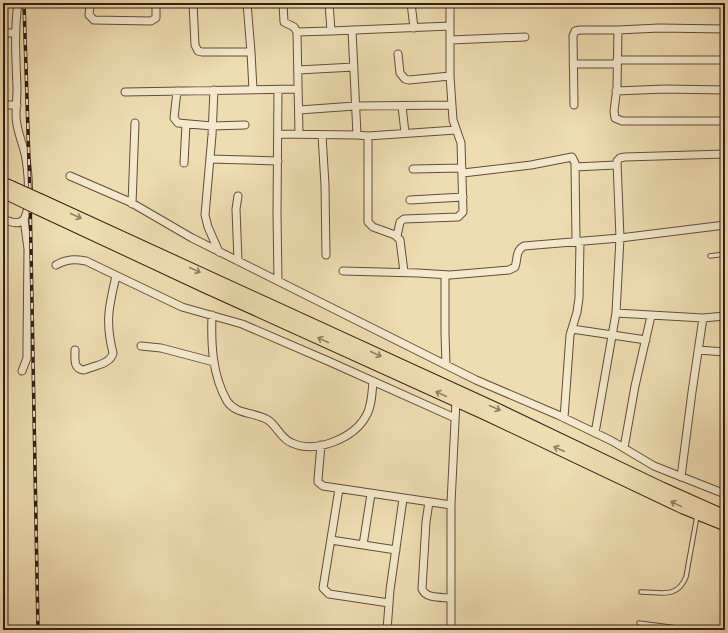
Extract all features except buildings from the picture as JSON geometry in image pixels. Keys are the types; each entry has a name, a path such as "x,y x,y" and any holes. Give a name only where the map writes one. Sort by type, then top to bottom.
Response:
{"highway":[{"path":"7,189 203,286 456,401 697,514 725,525"},
{"path":"38,204 497,409 662,488 725,516"}],"street":[{"path":"18,3 15,33 17,127 25,155 28,179 28,204 24,219 28,249 27,358 22,371"},
{"path":"90,6 89,15 94,20 151,21 156,18 156,3"},
{"path":"193,3 195,45 198,51 252,52"},
{"path":"247,3 252,52 253,90"},
{"path":"283,3 284,22 294,27 297,32 299,134"},
{"path":"329,3 331,31"},
{"path":"411,3 414,28"},
{"path":"404,272 402,245 398,236 400,222 404,219 458,217 463,212 461,143 453,120 450,76 450,3 465,3"},
{"path":"297,32 450,26"},
{"path":"574,105 573,36 575,31 659,28 725,29"},
{"path":"352,30 357,135"},
{"path":"618,30 615,118 622,121 725,121"},
{"path":"3,33 15,33"},
{"path":"450,40 525,37"},
{"path":"398,54 400,73 404,79 409,80 450,76"},
{"path":"573,64 725,60"},
{"path":"298,70 354,68"},
{"path":"125,92 298,89"},
{"path":"616,91 665,89 725,90"},
{"path":"214,90 206,220 219,252"},
{"path":"278,90 278,281"},
{"path":"177,91 174,118 178,123 212,126 245,125"},
{"path":"3,105 17,106"},
{"path":"299,110 356,106 452,105"},
{"path":"402,106 405,133"},
{"path":"132,204 135,123"},
{"path":"184,163 186,124"},
{"path":"278,134 368,136 456,130"},
{"path":"322,135 325,185 326,255"},
{"path":"368,136 368,222 373,228 398,236"},
{"path":"594,432 616,313 620,238 617,161 620,158 625,157 725,154"},
{"path":"413,169 462,171 531,165 569,157 574,158 579,298 578,312 569,343 564,418"},
{"path":"210,159 278,160"},
{"path":"575,167 616,165"},
{"path":"70,176 104,190 132,204 219,252 476,380 594,432 654,466 725,494"},
{"path":"238,196 236,208 238,261"},
{"path":"410,200 463,197"},
{"path":"3,219 17,223 24,219"},
{"path":"343,271 404,272 445,275 509,270 515,267 517,253 524,246 620,238 725,225"},
{"path":"56,265 74,259 86,262 182,307 242,324 455,418"},
{"path":"445,275 446,365"},
{"path":"75,350 75,364 81,370 108,361 113,356 108,316 116,276"},
{"path":"616,313 703,318 725,316"},
{"path":"212,315 212,346 214,362 223,393 230,405 268,421 290,442 301,446 312,447 348,435 357,429 369,409 373,381"},
{"path":"624,448 635,386 651,316"},
{"path":"681,477 703,318"},
{"path":"572,329 646,340"},
{"path":"141,346 161,348 214,362"},
{"path":"698,350 725,352"},
{"path":"451,630 451,505 456,401"},
{"path":"321,445 318,482 323,486 451,505"},
{"path":"339,489 323,586 325,591 330,594 389,603"},
{"path":"363,545 371,494"},
{"path":"387,630 389,603 403,499"},
{"path":"429,502 426,522 422,589 424,593 431,596 451,598"},
{"path":"330,540 396,550"}],"lane":[{"path":"710,256 725,254"},
{"path":"641,592 675,592 683,584 686,577 697,514"},
{"path":"639,623 692,630"}],"railway":[{"path":"24,3 30,195 38,630"}]}
